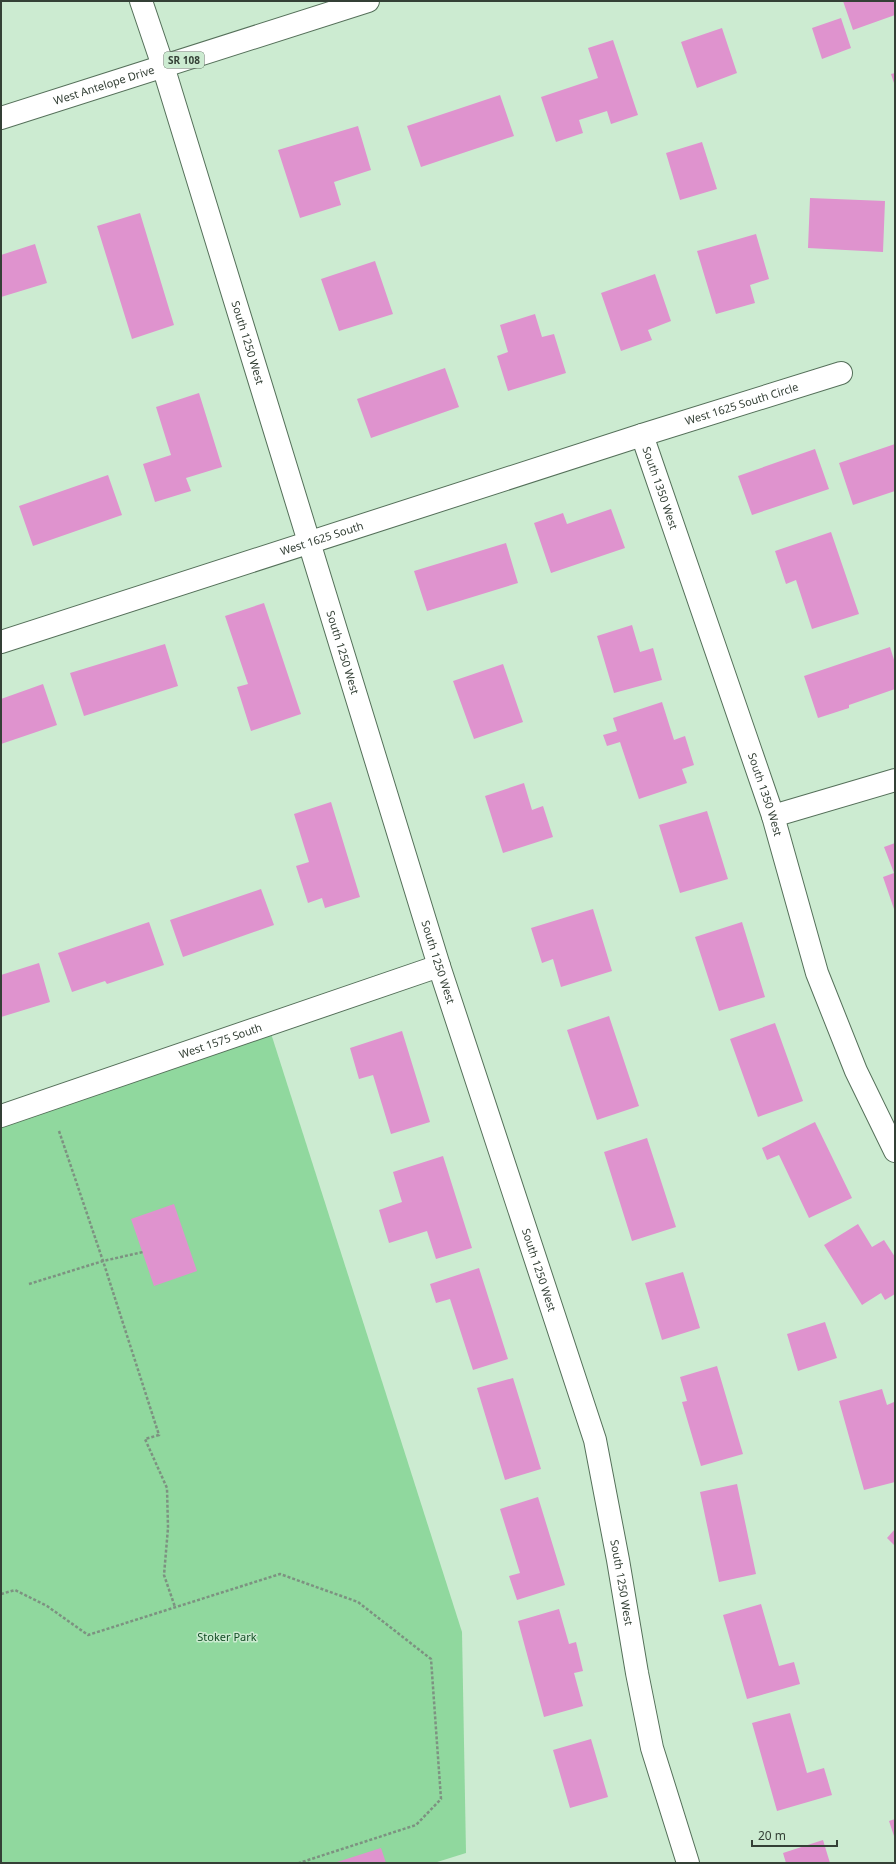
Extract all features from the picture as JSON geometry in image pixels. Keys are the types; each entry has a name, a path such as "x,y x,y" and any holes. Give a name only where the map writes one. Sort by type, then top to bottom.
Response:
{"street":[{"name":"South 1250 West","path":"141,1 163,66 440,966 595,1440 652,1748 688,1863"},
{"name":"West Antelope Drive","path":"1,118 368,1"},
{"name":"West 1625 South Circle","path":"642,435 841,373"},
{"name":"West 1625 South","path":"1,642 642,435"},
{"name":"South 1350 West","path":"642,435 773,816 817,973 856,1071 895,1151"},
{"path":"773,816 895,780"},
{"name":"West 1575 South","path":"1,1116 440,966"}],"path":[{"path":"59,1131 159,1435 145,1439 167,1488 168,1528 164,1575 175,1607"},
{"path":"29,1284 103,1261 143,1252"},
{"path":"1,1594 15,1590 47,1606 88,1635 280,1574 358,1602 432,1658 441,1799 416,1825 299,1863"}],"green space":[{"name":"Stoker Park","path":"268,1024 462,1632 466,1853 434,1863 1,1863 1,1112"}],"building":[{"path":"843,1 894,1 895,15 853,30"},
{"path":"841,18 851,48 822,59 812,28"},
{"path":"722,28 737,73 697,88 681,42"},
{"path":"613,40 638,115 611,124 607,111 579,120 583,133 556,142 541,97 598,78 588,48"},
{"path":"895,73 895,86 891,74"},
{"path":"500,95 514,136 421,167 407,126"},
{"path":"358,126 371,170 334,182 341,205 300,218 278,150"},
{"path":"702,142 717,189 680,200 666,153"},
{"path":"810,198 885,201 883,252 808,248"},
{"path":"140,213 174,325 132,339 97,226"},
{"path":"756,234 769,279 750,285 755,303 716,314 697,251"},
{"path":"35,244 47,283 1,297 1,255"},
{"path":"375,261 393,314 339,331 321,279"},
{"path":"655,274 671,321 648,330 652,340 621,351 601,293"},
{"path":"535,314 542,337 554,334 566,373 508,391 497,356 508,352 500,325"},
{"path":"445,368 459,407 371,438 357,399"},
{"path":"199,393 222,467 186,478 191,491 155,502 143,464 171,455 156,407"},
{"path":"895,444 895,491 853,505 839,463"},
{"path":"815,449 829,489 752,515 738,476"},
{"path":"108,475 122,515 33,546 19,506"},
{"path":"611,509 625,548 551,573 534,523 563,513 567,524"},
{"path":"831,532 859,614 812,629 796,580 786,584 775,551"},
{"path":"506,543 518,583 427,611 414,571"},
{"path":"264,603 301,714 251,731 237,687 248,684 225,616"},
{"path":"632,625 640,652 653,648 662,680 614,693 597,636"},
{"path":"165,644 178,686 84,716 70,673"},
{"path":"890,647 895,663 895,689 849,705 849,708 818,718 804,676"},
{"path":"503,664 523,722 474,739 453,681"},
{"path":"43,684 57,725 1,744 1,699"},
{"path":"662,702 674,740 685,736 694,765 682,769 687,783 639,799 620,742 607,746 603,735 617,731 613,718"},
{"path":"524,783 532,810 543,806 553,837 503,853 485,796"},
{"path":"331,802 360,897 325,908 322,898 308,903 296,866 309,862 294,814"},
{"path":"707,811 728,879 680,893 659,825"},
{"path":"895,843 894,909 883,877 894,873 884,847"},
{"path":"261,889 274,925 183,957 170,920"},
{"path":"593,909 612,971 561,987 553,959 542,963 531,928"},
{"path":"149,922 164,965 107,984 105,981 72,992 58,953"},
{"path":"742,922 765,997 719,1011 695,937"},
{"path":"39,963 50,1002 1,1017 1,975"},
{"path":"609,1016 639,1106 597,1120 567,1030"},
{"path":"775,1023 803,1101 758,1117 730,1039"},
{"path":"402,1031 430,1122 391,1134 373,1075 359,1079 350,1048"},
{"path":"815,1122 852,1198 809,1218 779,1155 767,1160 762,1148"},
{"path":"647,1138 676,1227 632,1241 604,1152"},
{"path":"443,1156 472,1248 436,1259 427,1231 389,1243 379,1210 402,1202 393,1172"},
{"path":"174,1204 197,1271 154,1286 131,1219"},
{"path":"858,1224 872,1247 884,1240 895,1257 895,1294 885,1300 881,1293 862,1305 824,1245"},
{"path":"479,1268 508,1359 473,1370 450,1299 436,1303 430,1284"},
{"path":"683,1272 700,1328 662,1340 645,1283"},
{"path":"825,1322 837,1358 798,1371 787,1334"},
{"path":"717,1366 743,1454 701,1466 682,1402 687,1401 680,1377"},
{"path":"513,1378 541,1469 505,1480 477,1388"},
{"path":"882,1389 887,1405 894,1402 895,1406 895,1482 864,1490 839,1401"},
{"path":"737,1484 756,1574 719,1582 700,1492"},
{"path":"538,1497 565,1585 517,1600 509,1576 520,1573 500,1509"},
{"path":"895,1529 895,1546 887,1538"},
{"path":"761,1604 779,1666 794,1662 800,1684 747,1699 723,1615"},
{"path":"559,1609 569,1644 576,1642 583,1671 574,1673 583,1706 544,1717 518,1621"},
{"path":"790,1713 807,1773 824,1768 832,1795 777,1811 752,1723"},
{"path":"591,1739 608,1797 570,1808 553,1750"},
{"path":"895,1819 895,1839 889,1821"},
{"path":"823,1840 830,1863 786,1863 783,1853"},
{"path":"381,1848 386,1863 334,1863"}]}
